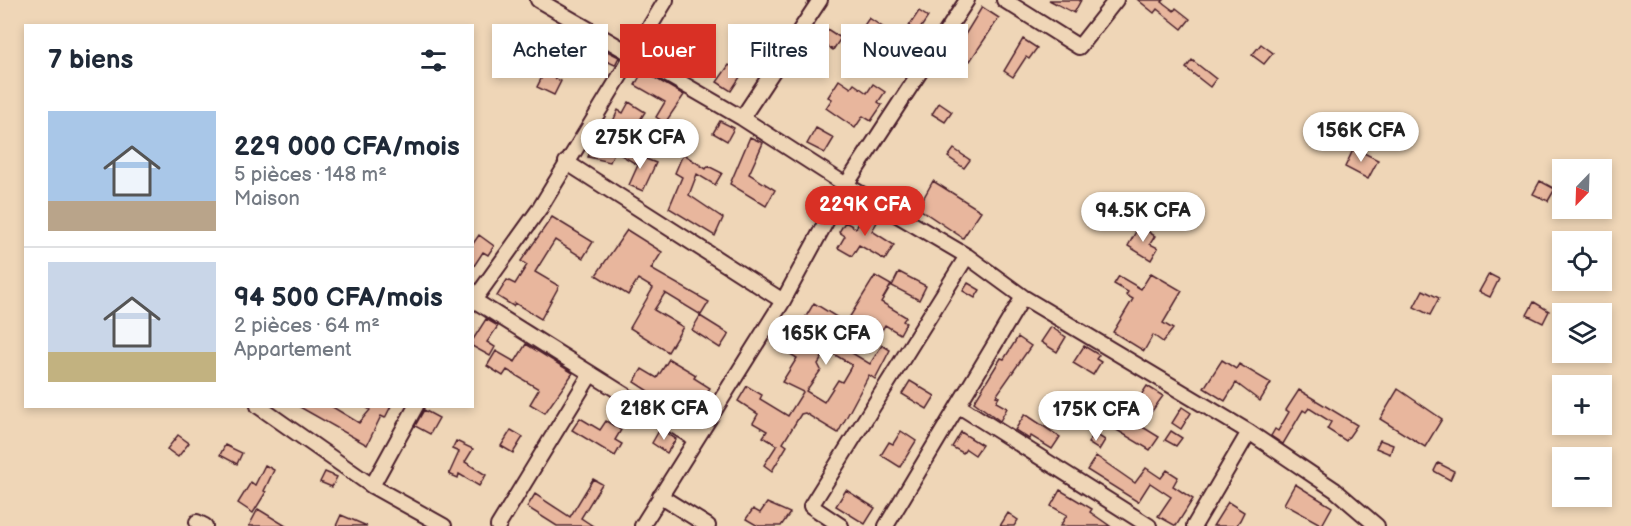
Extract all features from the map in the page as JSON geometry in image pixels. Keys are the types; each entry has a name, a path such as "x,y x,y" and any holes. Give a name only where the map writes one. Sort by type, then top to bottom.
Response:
{"street":[{"path":"538,0 620,48"},
{"path":"651,24 666,0"},
{"path":"742,118 820,0"},
{"path":"642,526 783,301 846,185 967,0"},
{"path":"1004,0 1079,47 1116,0"},
{"path":"474,299 540,208 620,73"},
{"path":"672,78 742,118 846,185 967,256 1023,297 1249,432 1335,490 1377,526"},
{"path":"566,162 783,301"},
{"path":"841,526 811,507 967,256"},
{"path":"886,526 1023,297"},
{"path":"474,301 695,439"},
{"path":"498,526 590,375"},
{"path":"959,405 1149,526"},
{"path":"261,408 372,486 444,526"},
{"path":"372,486 415,408"},
{"path":"1194,526 1249,432"},
{"path":"660,496 708,526"}],"building":[{"path":"1049,0 1081,0 1074,13"},
{"path":"1138,0 1164,0 1162,2 1174,11 1176,8 1190,19 1182,29 1157,9 1154,13"},
{"path":"982,7 999,18 970,61 968,60 968,30"},
{"path":"919,11 928,17 923,24 910,24"},
{"path":"869,18 878,24 865,24"},
{"path":"829,30 841,38 833,50 829,47"},
{"path":"1023,39 1037,48 1029,59 1026,57 1013,77 1004,71"},
{"path":"1261,44 1273,53 1264,64 1252,55"},
{"path":"608,52 619,57 615,65 608,62"},
{"path":"1192,60 1216,79 1210,87 1186,68"},
{"path":"728,66 728,78 739,78 731,91 717,82"},
{"path":"542,78 555,78 561,81 554,95 537,87"},
{"path":"639,78 655,78 684,95 665,123 656,117 665,102 635,85"},
{"path":"839,80 851,88 854,84 867,93 873,84 885,92 878,102 882,105 871,121 863,116 855,128 826,108 832,99 828,97"},
{"path":"629,102 645,112 635,128 625,122 622,131 611,126 618,110 623,113"},
{"path":"939,103 952,112 945,122 932,114"},
{"path":"720,121 734,128 727,141 713,133"},
{"path":"816,128 834,138 825,153 807,144"},
{"path":"750,137 763,143 749,174 775,190 766,206 730,184"},
{"path":"595,140 616,148 610,162 588,157"},
{"path":"1354,148 1378,160 1368,179 1345,167"},
{"path":"954,149 970,160 964,168 948,157"},
{"path":"623,150 656,163 643,191 629,185 638,165 621,155"},
{"path":"683,154 706,169 708,166 722,173 715,185 697,174 689,195 723,218 715,236 669,208 682,177 675,173"},
{"path":"933,181 981,211 963,238 918,208"},
{"path":"1540,181 1552,187 1552,194 1548,201 1533,194"},
{"path":"867,210 880,217 872,231 894,245 885,260 859,245 852,256 838,248 845,236 839,232 845,222 856,228"},
{"path":"552,217 593,242 583,258 555,240 535,272 559,286 541,319 515,303 513,306 497,296 507,280 515,284 527,265 521,261"},
{"path":"1139,226 1155,236 1150,244 1158,248 1151,260 1128,246"},
{"path":"627,230 662,252 651,269 709,302 701,315 665,293 654,310 683,327 668,352 630,328 653,288 638,279 628,295 596,275"},
{"path":"479,235 494,246 488,255 483,252 474,266 474,242"},
{"path":"899,272 926,286 919,300 892,286"},
{"path":"1151,273 1182,291 1163,323 1173,329 1163,342 1153,335 1144,351 1113,332 1133,299 1126,295 1128,292 1114,284 1119,276 1141,289"},
{"path":"1489,274 1499,279 1490,297 1479,292"},
{"path":"875,276 891,285 881,302 906,317 903,321 906,323 900,334 885,325 876,340 864,333 852,353 870,364 882,345 890,350 875,379 869,375 838,433 805,413 801,414 783,443 787,446 772,471 764,465 777,445 763,437 767,431 753,423 758,414 738,401 747,386 762,395 760,399 788,416 803,392 782,382 797,358 772,343 784,322 798,330 814,303 846,323","holes":["827,350 852,365 842,382 838,380 824,402 806,391 821,370 818,364"]},
{"path":"968,283 980,290 975,298 963,291"},
{"path":"1423,290 1439,298 1430,315 1414,307"},
{"path":"1534,302 1549,311 1543,323 1527,315"},
{"path":"700,316 729,334 720,348 692,330"},
{"path":"486,319 498,326 487,342 495,347 490,356 474,347 474,338"},
{"path":"1051,327 1066,337 1057,352 1041,342"},
{"path":"1018,337 1031,346 996,396 999,397 996,402 1007,408 1000,421 974,402 1001,358 1004,359"},
{"path":"526,344 573,373 545,413 530,404 539,389 507,370 503,376 487,366 496,351 515,362"},
{"path":"1084,346 1099,355 1096,359 1101,362 1093,375 1073,363"},
{"path":"669,359 696,375 694,378 710,388 691,419 634,382 642,369 657,378"},
{"path":"1222,360 1236,369 1239,364 1271,383 1260,401 1236,383 1225,401 1204,388"},
{"path":"910,381 935,396 927,409 902,394"},
{"path":"1147,386 1163,396 1141,426 1159,437 1150,450 1115,429 1124,414 1132,420 1142,404 1137,401"},
{"path":"1398,389 1442,419 1425,447 1380,419"},
{"path":"1299,390 1357,425 1346,441 1327,429 1331,422 1309,408 1306,412 1303,410 1283,444 1271,436 1275,429 1278,431 1289,412 1286,410"},
{"path":"1182,407 1191,413 1181,429 1172,423"},
{"path":"302,408 334,408 359,423 370,410 367,408 390,408 385,418 381,416 367,445"},
{"path":"424,410 439,418 430,434 415,426"},
{"path":"1025,414 1060,437 1052,449 1031,436 1029,439 1015,430"},
{"path":"580,418 600,430 606,421 621,430 615,440 622,444 615,456 572,430"},
{"path":"660,429 676,439 667,453 652,443"},
{"path":"511,430 523,437 513,453 501,446"},
{"path":"901,431 916,441 900,467 881,455 889,442 893,444"},
{"path":"1171,431 1182,438 1176,446 1165,440"},
{"path":"961,432 982,445 975,455 966,449 963,453 952,447"},
{"path":"1094,433 1105,440 1099,450 1088,443"},
{"path":"178,435 189,443 178,457 167,449"},
{"path":"1380,440 1393,445 1390,454 1376,448"},
{"path":"456,441 473,449 465,462 486,475 479,486 459,474 458,478 449,474 459,452 452,449"},
{"path":"225,445 242,453 237,464 220,455"},
{"path":"1096,456 1135,483 1146,468 1161,478 1167,470 1178,477 1173,486 1193,499 1176,526 1158,516 1171,497 1150,483 1138,502 1087,470"},
{"path":"1438,463 1454,471 1450,480 1434,471"},
{"path":"265,465 274,470 264,491 266,492 253,513 238,503 251,482 255,485"},
{"path":"325,472 337,477 332,487 320,482"},
{"path":"593,479 602,484 581,518 593,526 557,526 527,507 535,494 570,517"},
{"path":"1295,484 1332,507 1322,525 1284,504"},
{"path":"846,490 875,508 865,524 836,506"},
{"path":"1060,490 1092,509 1090,512 1110,526 1060,526 1067,515 1051,506"},
{"path":"1228,502 1244,512 1240,520 1236,526 1213,526"},
{"path":"767,503 790,513 781,526 758,526 746,519 753,509 760,513"},
{"path":"258,509 286,526 249,526"},
{"path":"1008,513 1018,520 1014,526 1000,526"},
{"path":"341,515 367,526 336,526"}]}
